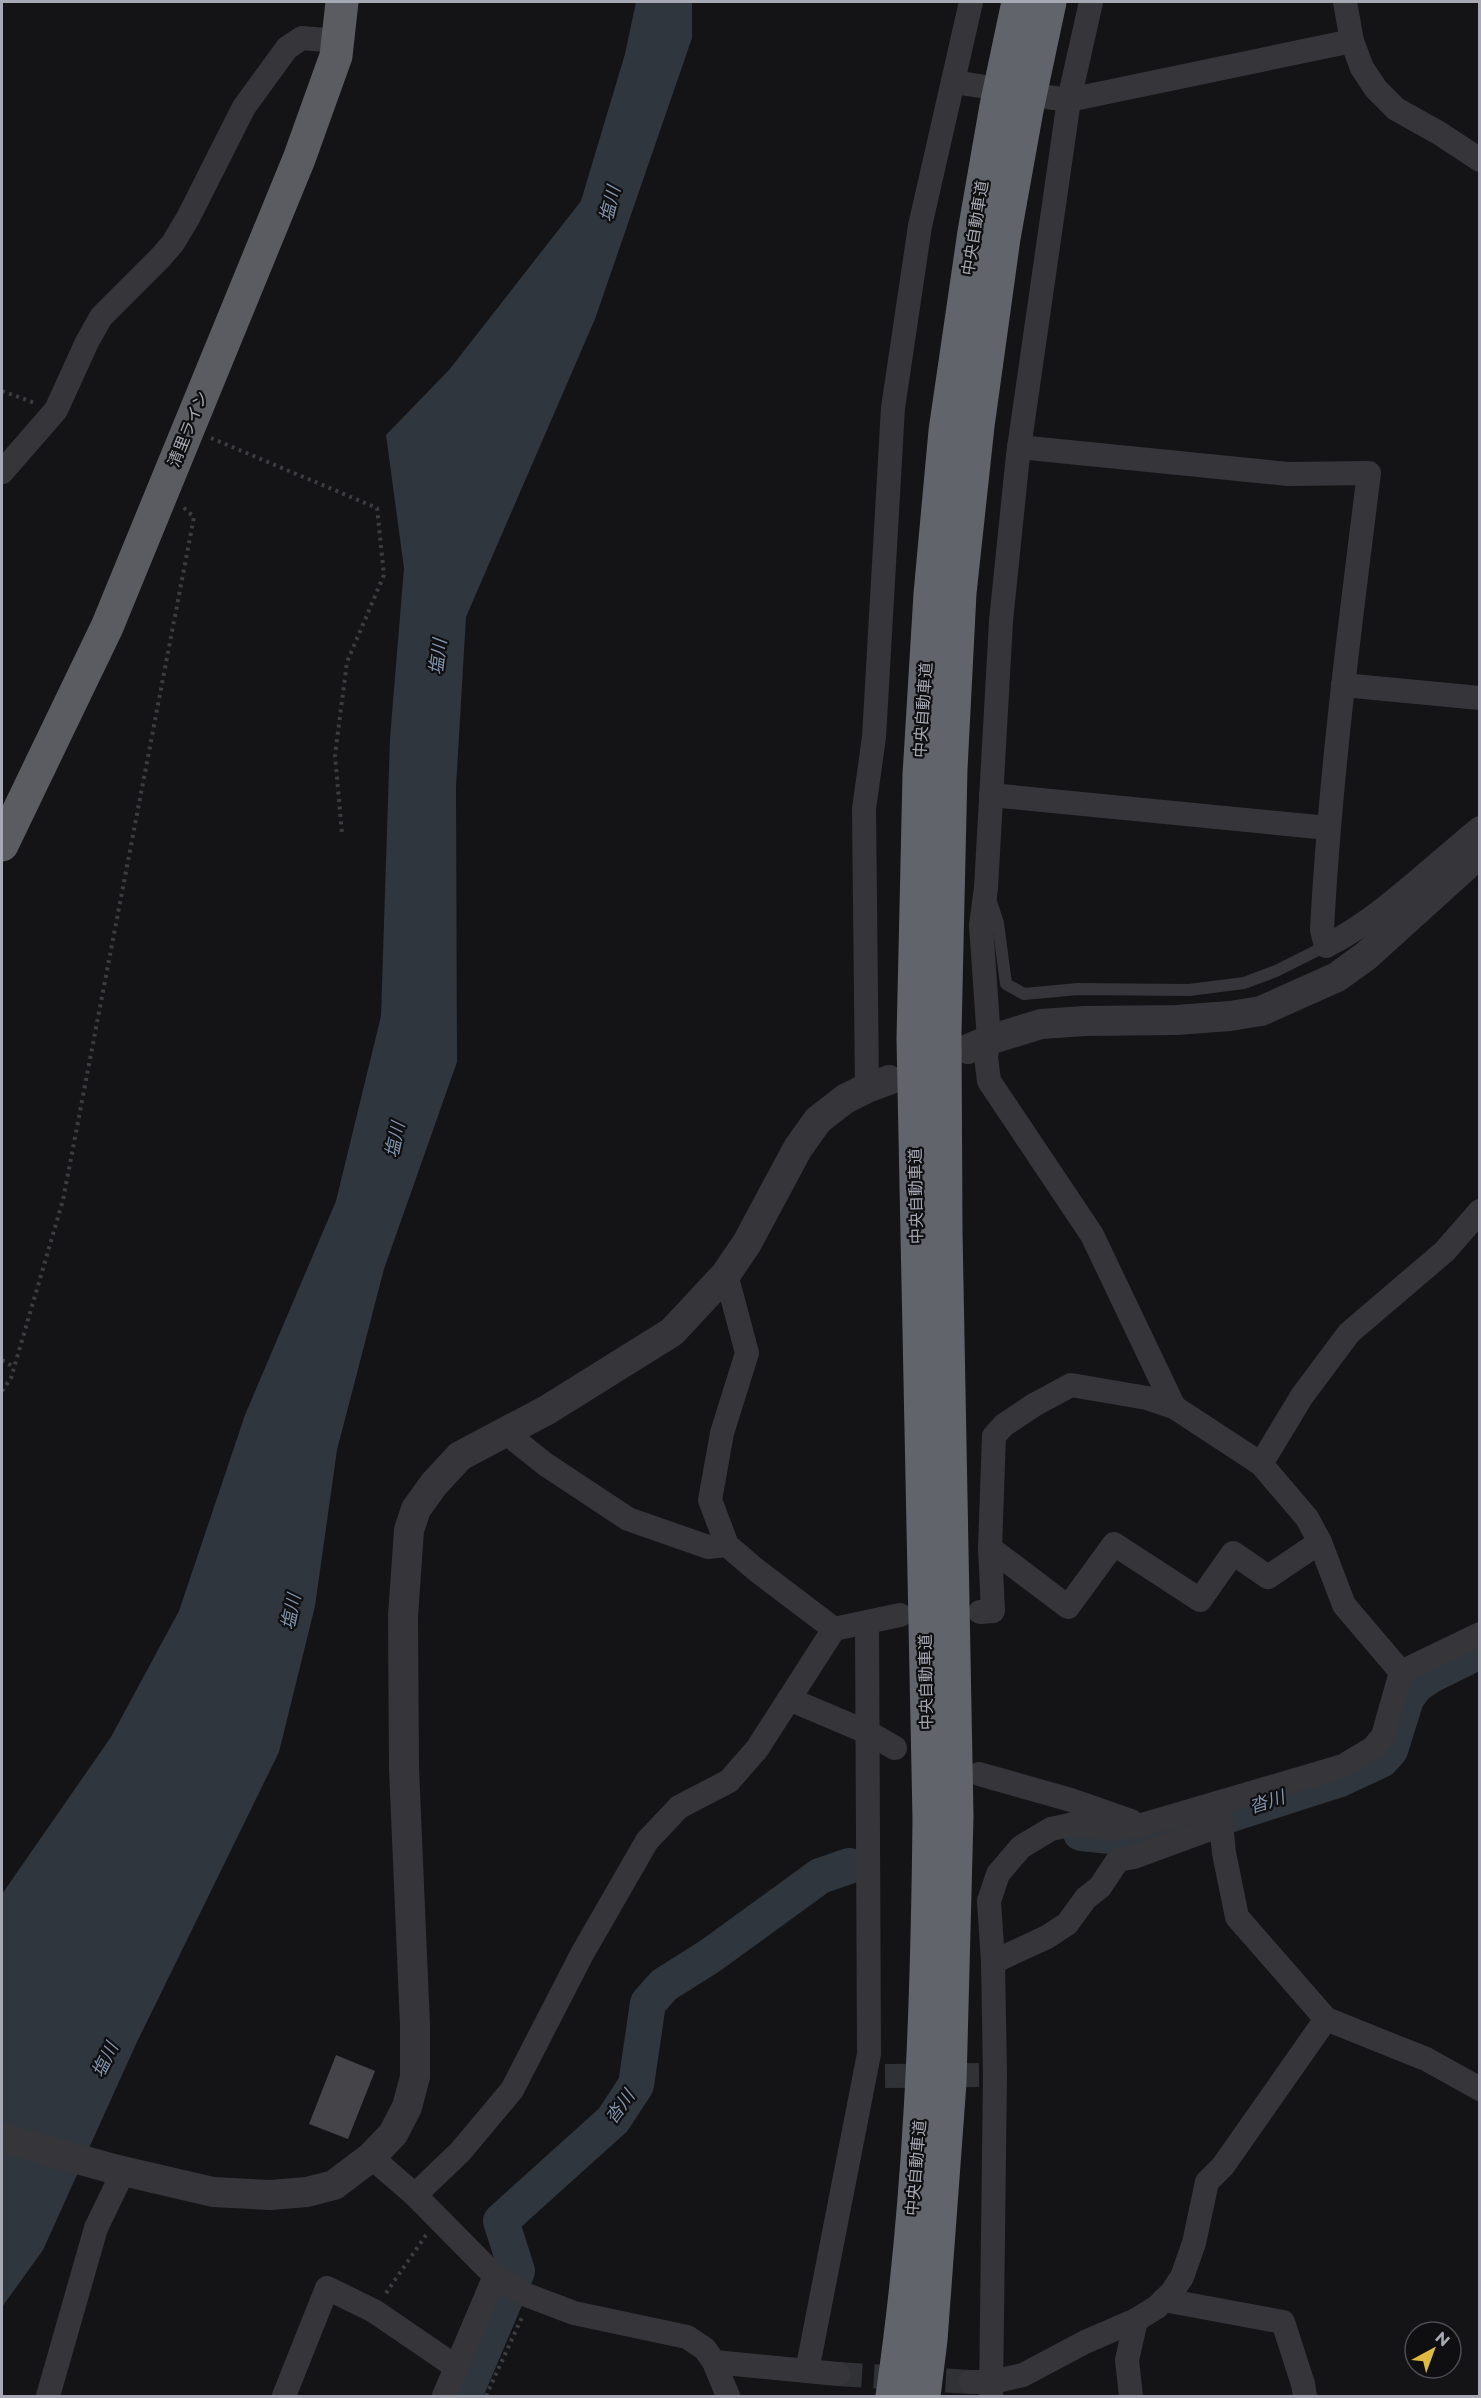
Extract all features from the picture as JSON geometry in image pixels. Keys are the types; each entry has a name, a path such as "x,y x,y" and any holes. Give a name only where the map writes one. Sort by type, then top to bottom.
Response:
{"highway":[{"name":"清里ライン","path":"2,845 106,627 299,159 336,56 342,2"},
{"name":"中央自動車道","path":"924,2397 916,2340 929,1807 913,1040 919,775 930,594 945,431 974,232 996,106 1018,2"},
{"name":"中央自動車道","path":"892,2397 916,2340 950,2083 957,1816 946,1231 945,1033 954,710 960,593 978,426 1004,238 1027,110 1050,2"}],"street":[{"path":"2,2138 213,2192 270,2195 306,2192 334,2185 371,2157 393,2134 407,2107 415,2077 415,2025 404,1768 403,1616 409,1530 416,1509 434,1484 460,1456 547,1410 672,1332 726,1274 762,1217 798,1148 818,1120 845,1099 878,1084 864,808 874,737 893,408 920,226 971,2"},
{"path":"1091,2 1058,99 1019,447 1001,621 986,888 981,925 979,1045 986,1057 989,1081 1092,1235 1174,1407"},
{"path":"1345,2 1352,41 1362,68 1376,88 1396,109 1439,133 1479,160"},
{"path":"2,472 56,410 87,342 102,317 173,243 244,107 287,48 302,38 337,41"},
{"path":"1058,99 1352,41"},
{"path":"952,82 980,86"},
{"path":"1019,447 1288,474 1369,473 1328,828 1323,930 1326,946 1340,939 1389,903 1479,828"},
{"path":"1343,685 1479,698"},
{"path":"991,795 1328,828"},
{"path":"979,1045 1041,1024 1176,1020 1261,1011 1337,976 1366,956 1479,853"},
{"path":"1262,1464 1302,1396 1349,1332 1445,1251 1479,1211"},
{"path":"726,1274 747,1353 722,1433 710,1500 727,1545 834,1629"},
{"path":"980,1612 993,1611 990,1548 994,1436 1004,1425 1034,1405 1071,1385 1147,1398 1174,1407 1262,1464 1307,1518 1320,1542 1344,1605 1401,1672"},
{"path":"505,1432 545,1464 628,1519 708,1547 727,1545"},
{"path":"990,1548 1068,1607 1114,1544 1200,1600 1233,1553 1268,1577 1320,1542"},
{"path":"415,2195 460,2152 512,2090 582,1954 647,1841 679,1807 729,1781 757,1749 834,1629 900,1615"},
{"path":"807,2371 875,2076 869,2054 867,1622"},
{"path":"993,1962 1047,1937 1067,1924 1086,1898 1100,1887 1118,1860 1134,1857 1179,1840 1220,1815 1343,1766 1373,1748 1383,1736 1401,1672 1479,1634"},
{"path":"789,1699 869,1733 895,1748"},
{"path":"979,1774 1151,1823 1179,1840"},
{"path":"1220,1815 1112,1828 1074,1824 1051,1829 1021,1846 998,1874 988,1901 993,1962 987,2075 985,2387 1023,2375 1084,2342 1136,2320 1164,2300 1182,2277 1194,2243 1207,2182 1223,2166 1326,2019"},
{"path":"1220,1815 1237,1917 1326,2019 1425,2059 1479,2089"},
{"path":"371,2157 415,2195 499,2278 528,2296 574,2313 687,2337 705,2349 714,2362 728,2397"},
{"path":"48,2397 96,2228 117,2169"},
{"path":"444,2397 499,2278"},
{"path":"284,2397 327,2288 374,2311 456,2367"},
{"path":"1164,2300 1283,2322 1305,2397"},
{"path":"1131,2397 1127,2360 1136,2320"},
{"path":"714,2362 838,2374"}],"lane":[{"path":"986,888 998,923 1006,984 1024,994 1078,989 1189,990 1244,983 1276,971 1326,946"},
{"path":"882,2397 916,2340"},
{"path":"916,2340 934,2397"}],"path":[{"path":"2,391 56,410"},
{"path":"188,429 377,508 384,575 347,662 334,755 342,834"},
{"path":"2,1391 11,1378 63,1200 194,517 163,489"},
{"path":"2,1360 14,1367"},
{"path":"374,2311 438,2218"},
{"path":"486,2397 528,2296"}],"water":[{"name":"塩川","path":"636,2 692,2 692,38 595,319 466,617 456,787 457,1062 384,1269 337,1450 315,1606 279,1752 136,2044 43,2250 2,2307 2,1894 111,1737 179,1611 245,1415 336,1201 381,1016 390,738 404,568 386,435 449,370 581,201 625,54"}],"building":[{"path":"336,2055 375,2071 348,2139 309,2124"}],"waterway":[{"name":"沓川","path":"1081,1833 1151,1840 1340,1779 1381,1760 1390,1750 1406,1699 1415,1686 1431,1675 1480,1651"},
{"name":"沓川","path":"464,2396 517,2271 501,2221 613,2120 636,2085 648,2003 664,1985 710,1956 820,1876 849,1866"}],"tunnel":[{"path":"885,2076 979,2075"},
{"path":"838,2374 971,2382"}]}
